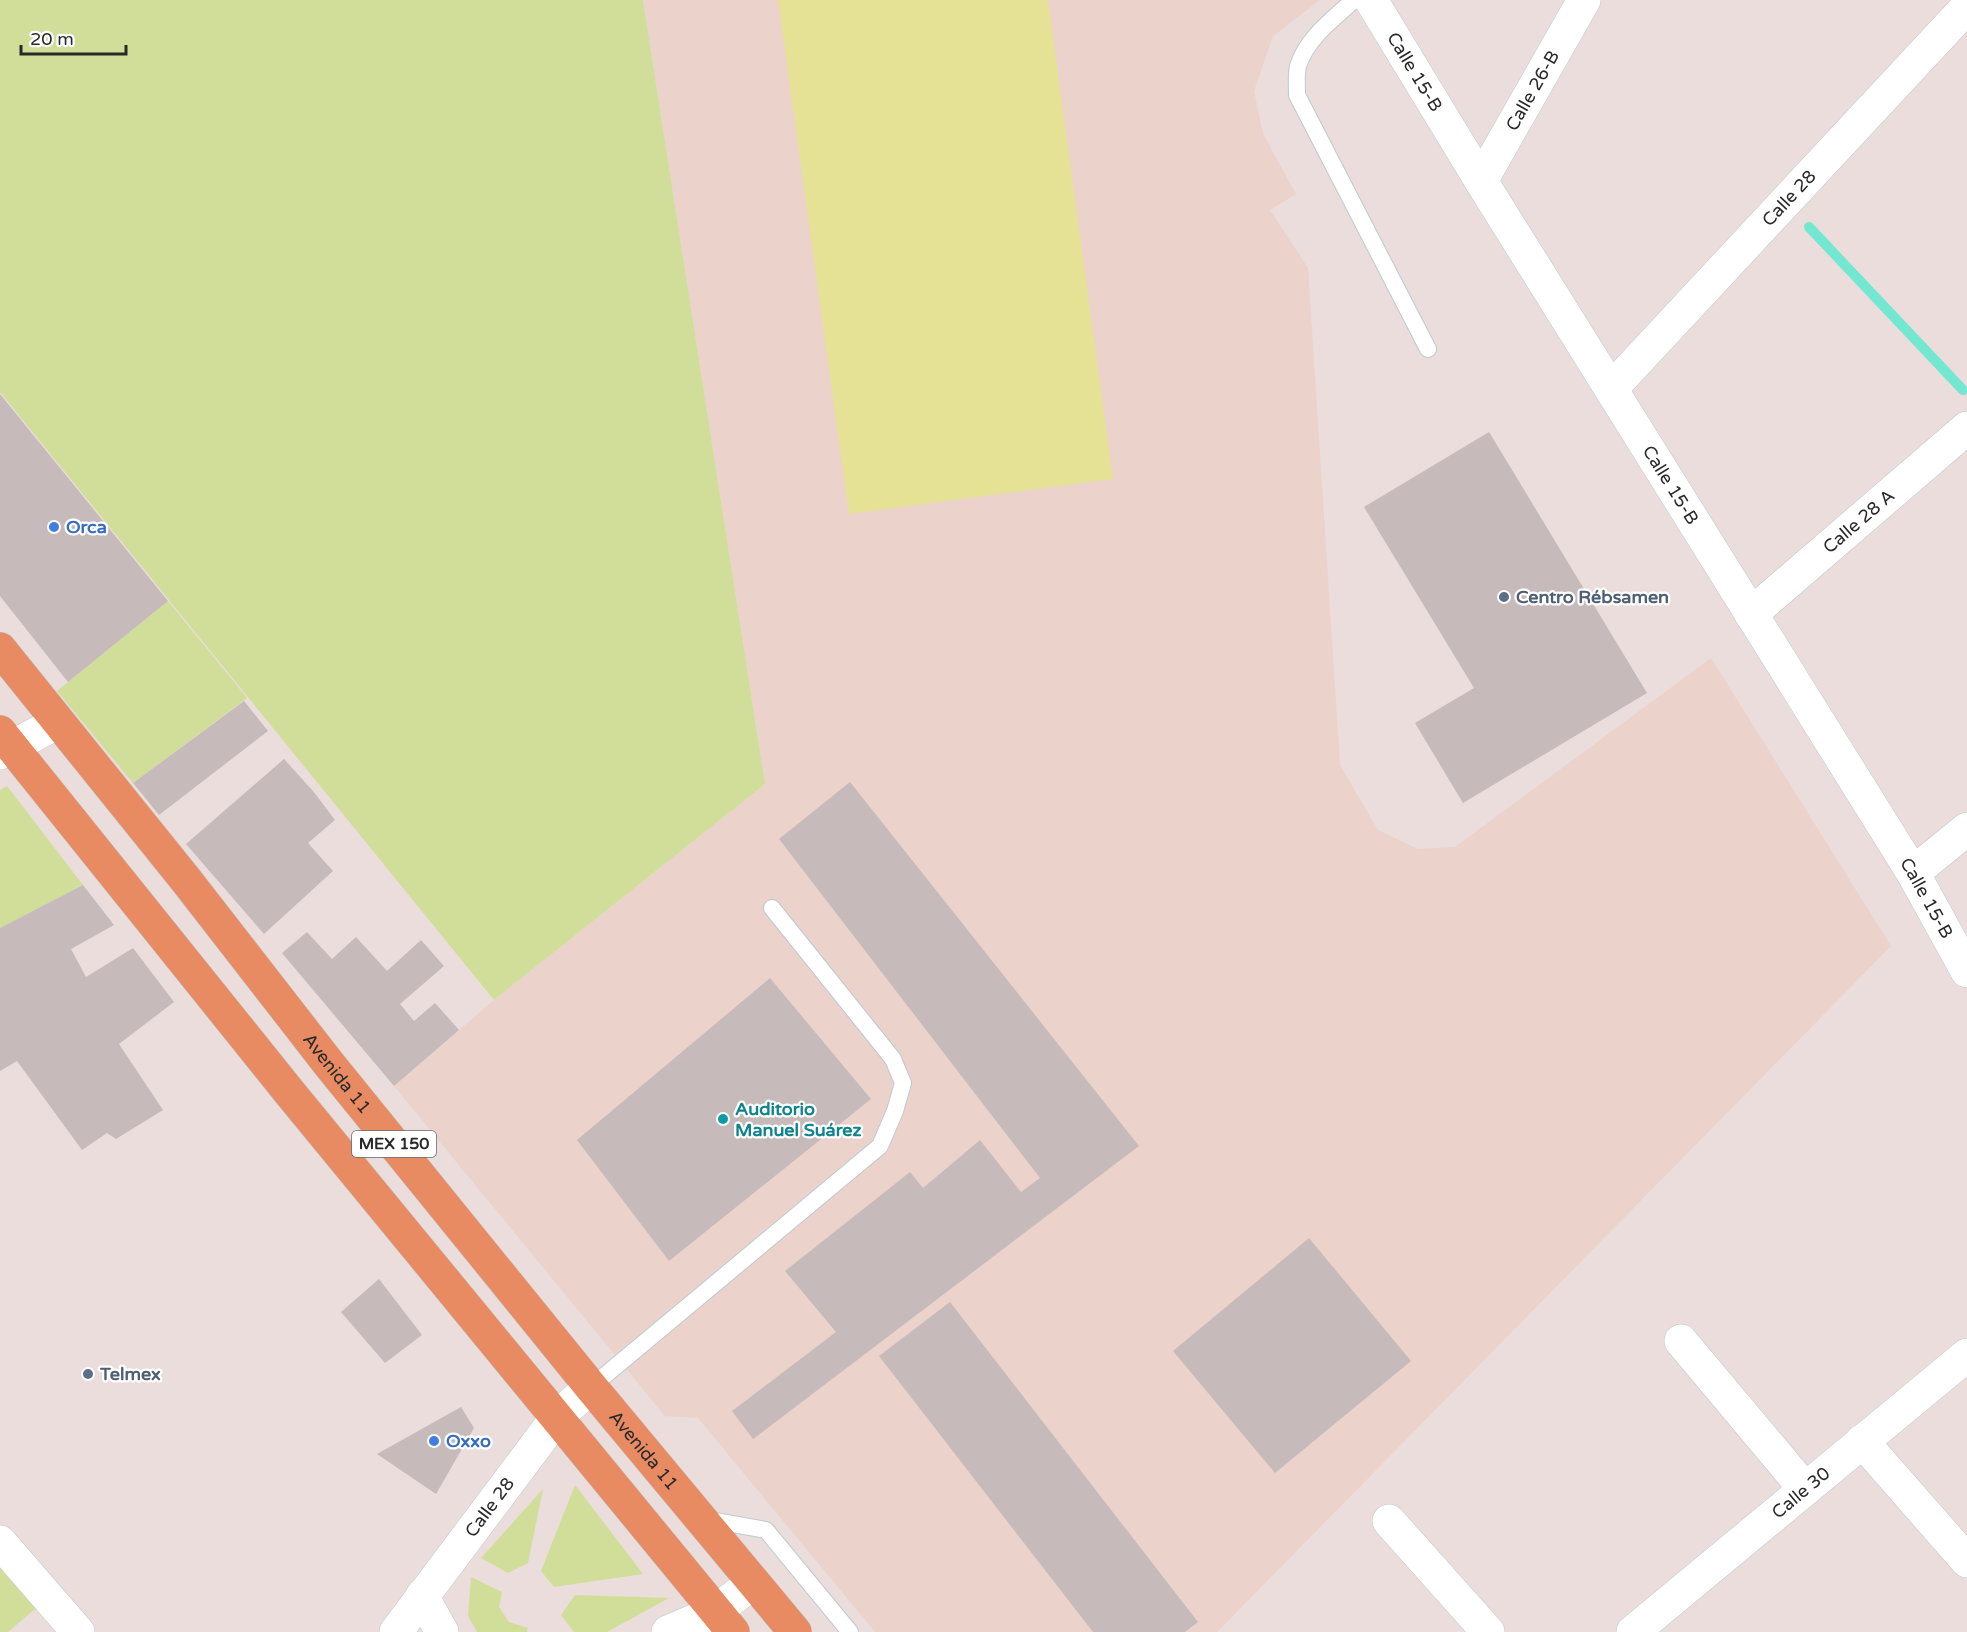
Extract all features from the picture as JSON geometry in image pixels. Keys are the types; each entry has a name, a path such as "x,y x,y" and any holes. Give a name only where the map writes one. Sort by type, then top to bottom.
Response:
{"main road":[{"name":"Avenida 11","path":"0,649 57,723 186,880 329,1064 591,1387 795,1632"},
{"name":"MEX 150","path":"4,744 144,910 291,1093 725,1621"},
{"path":"144,910 186,880"},
{"path":"291,1093 329,1064"}],"street":[{"name":"Calle 15-B","path":"1371,0 1481,181 1913,873 1967,971"},
{"name":"Calle 26-B","path":"1481,181 1584,0"},
{"name":"Calle 28","path":"1611,389 1967,7"},
{"name":"Calle 28 A","path":"1751,614 1967,428"},
{"path":"4,744 57,723"},
{"path":"1913,873 1967,829"},
{"path":"1681,1341 1805,1489"},
{"name":"Calle 30","path":"1633,1632 1967,1355"},
{"name":"Calle 28","path":"396,1632 558,1416 591,1387"},
{"path":"1862,1441 1967,1561"},
{"path":"1389,1521 1488,1632"},
{"path":"0,1542 78,1632"},
{"path":"668,1632 725,1621 753,1583"},
{"path":"422,1596 442,1632"}],"lane":[{"path":"1354,0 1322,29 1306,49 1297,68 1297,95 1428,349"},
{"path":"591,1387 880,1146 895,1111 903,1083 893,1059 772,908"},
{"path":"699,1518 766,1530 850,1632"}],"shaded area":[{"path":"643,0 1320,0 1273,36 1254,91 1263,134 1296,194 1270,210 1308,268 1340,765 1378,830 1418,849 1455,847 1711,658 1891,946 1217,1632 875,1632 698,1418 665,1416 394,1086 494,1000 765,784"},
{"path":"778,0 1048,0 1113,479 849,514"}],"green space":[{"path":"0,0 643,0 765,784 494,1000 0,392"},
{"path":"168,601 247,698 133,783 57,691"},
{"path":"7,786 83,885 0,928 0,790"},
{"path":"575,1485 643,1574 554,1587 541,1571"},
{"path":"543,1489 528,1563 508,1573 481,1558"},
{"path":"0,1567 36,1608 8,1632 0,1632"},
{"path":"471,1577 502,1592 499,1607 509,1622 528,1628 527,1632 477,1632 468,1616"},
{"path":"575,1595 669,1598 607,1632 574,1632 561,1615"}],"building":[{"name":"Orca","path":"0,394 168,601 68,682 0,596"},
{"name":"Centro Rébsamen","path":"1489,432 1647,693 1463,803 1415,723 1474,688 1364,507"},
{"path":"244,701 268,731 159,815 133,783"},
{"path":"284,759 335,820 308,843 333,871 264,934 186,844"},
{"path":"850,782 1139,1146 753,1439 732,1411 836,1332 785,1271 910,1172 923,1188 980,1140 1021,1192 1040,1178 779,839"},
{"path":"83,885 114,925 71,949 86,977 133,948 174,1002 119,1044 163,1110 116,1139 107,1133 82,1150 17,1061 0,1071 0,928"},
{"path":"307,932 332,959 356,937 387,971 421,940 444,966 400,1004 414,1021 435,1003 459,1030 394,1086 282,953"},
{"name":"Auditorio Manuel Suárez","path":"770,978 871,1099 669,1261 577,1140"},
{"path":"1309,1238 1411,1361 1275,1473 1173,1351"},
{"path":"379,1279 422,1335 385,1363 341,1312"},
{"path":"950,1302 1198,1622 1185,1632 1093,1632 879,1356"},
{"name":"Oxxo","path":"461,1407 474,1428 436,1494 377,1454"}],"waterway":[{"path":"1809,227 1963,390"}],"place":[{"name":"Orca","path":"54,527"},
{"name":"Centro Rébsamen","path":"1504,597"},
{"name":"Auditorio Manuel Suárez","path":"723,1119"},
{"name":"Telmex","path":"88,1374"},
{"name":"Oxxo","path":"434,1441"}]}
